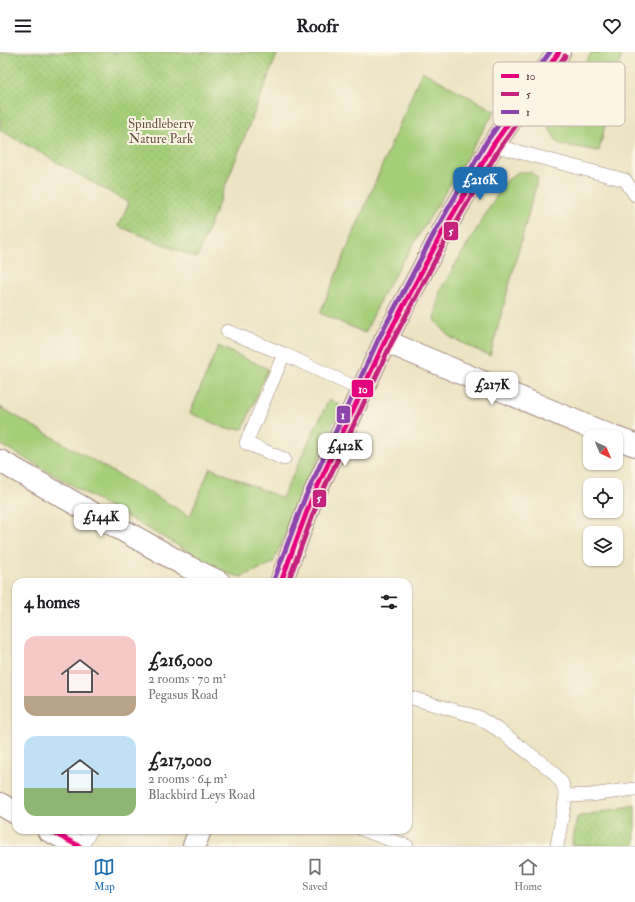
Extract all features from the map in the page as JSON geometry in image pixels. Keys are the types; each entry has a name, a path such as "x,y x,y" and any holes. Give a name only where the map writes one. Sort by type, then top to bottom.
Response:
{"street":[{"path":"552,62 559,52"},
{"path":"282,578 310,502 385,341 442,233 493,145 506,126"},
{"path":"385,341 596,430"},
{"path":"623,441 635,446"},
{"path":"0,461 188,567 211,578"},
{"path":"0,804 12,811"},
{"path":"56,834 79,846"},
{"path":"194,846 198,834"}],"lane":[{"path":"493,145 625,180 635,195"},
{"path":"227,331 284,354 361,390"},
{"path":"284,354 246,443 284,459"},
{"path":"412,698 478,717 500,731 552,772 562,783 566,796 557,846"},
{"path":"566,796 591,795 635,789"},
{"path":"82,846 89,834"},
{"path":"373,834 407,846"}],"green space":[{"name":"Spindleberry Nature Park","path":"0,52 278,52 197,258 118,226 129,203 0,130"},
{"path":"592,52 622,52 620,62 585,62"},
{"path":"422,71 493,110 493,114 384,292 365,333 320,313"},
{"path":"549,126 605,126 599,151 559,144"},
{"path":"518,172 530,172 538,178 490,356 450,337 435,320 440,290 505,182"},
{"path":"218,346 268,369 243,429 227,429 190,413"},
{"path":"329,399 341,406 273,563 241,577 227,573 0,444 0,407 190,516 210,468 282,498"},
{"path":"635,805 635,846 572,846 577,817"}],"transit line":[{"name":"1","path":"543,62 550,52"},
{"name":"10","path":"552,62 559,52"},
{"name":"5","path":"561,62 565,56"},
{"name":"1","path":"275,578 304,500 379,338 436,230 487,141 498,126"},
{"name":"10","path":"282,578 310,503 385,341 442,233 493,145 506,126"},
{"name":"5","path":"289,578 316,506 391,344 448,236 499,149 515,126"},
{"name":"10","path":"56,834 79,846"}]}
